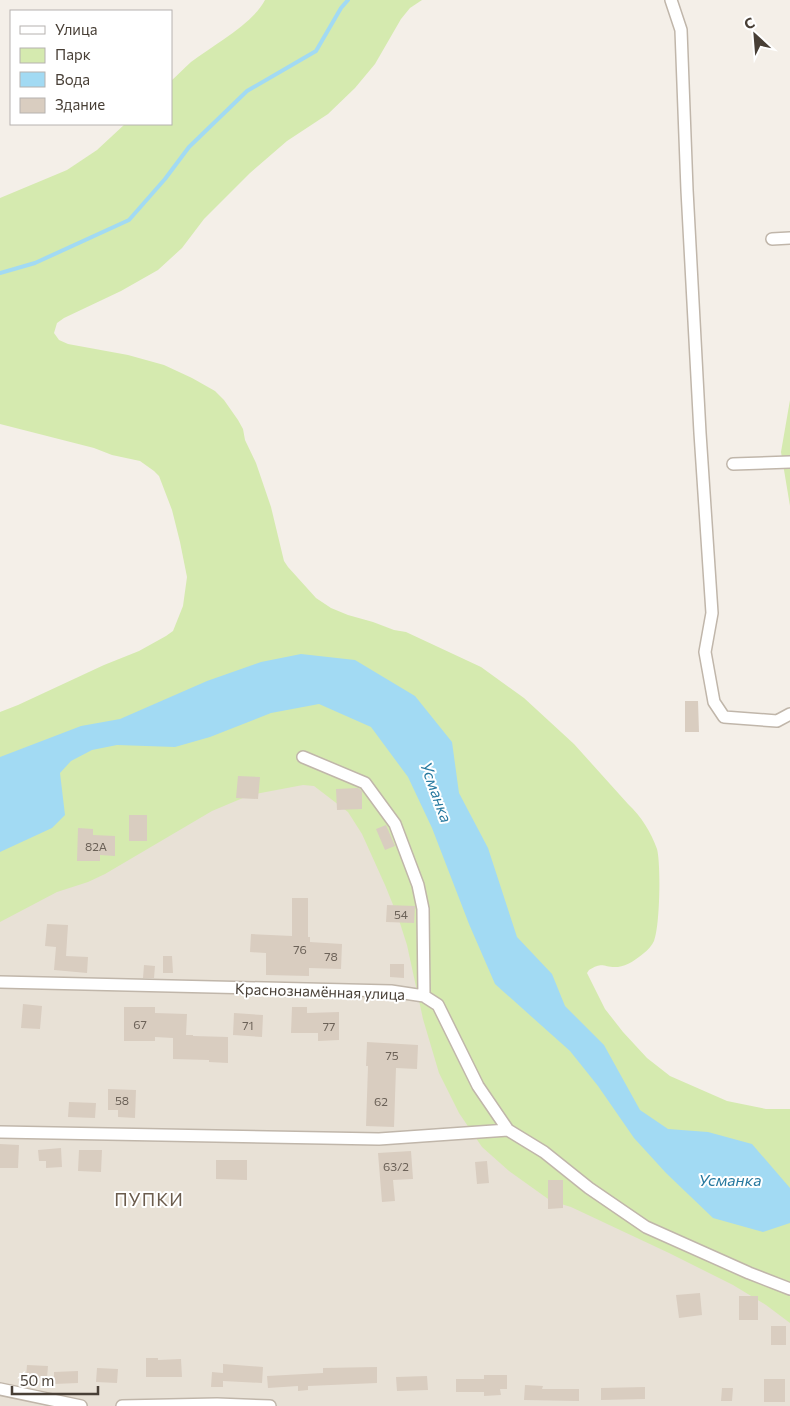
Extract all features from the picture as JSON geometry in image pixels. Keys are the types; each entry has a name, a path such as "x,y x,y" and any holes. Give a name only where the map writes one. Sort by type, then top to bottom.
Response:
{"street":[{"path":"671,0 681,30 689,229 712,612 705,652 714,702 724,717 777,721 790,714"},
{"path":"772,239 790,238"},
{"path":"733,464 790,462"},
{"path":"303,757 365,783 395,824 418,885 423,909 424,996"},
{"name":"Краснознамённая улица","path":"0,982 391,991 424,996 438,1006 478,1086 508,1130 544,1152 589,1188 646,1227 749,1273 790,1289"},
{"path":"0,1132 378,1140 508,1130"},
{"path":"0,1388 80,1406"},
{"path":"122,1406 217,1404 270,1406"}],"shaded area":[{"path":"335,739 790,1292 790,1406 0,1406 0,894"}],"green space":[{"path":"265,0 422,0 410,8 401,19 375,64 355,88 328,114 287,141 250,173 204,219 182,248 158,270 121,291 64,318 57,323 54,333 59,340 68,344 128,355 164,365 215,391 224,400 243,429 245,440 256,463 271,507 284,561 316,598 331,608 394,630 406,632 481,667 524,698 574,744 641,819 655,843 658,857 659,909 654,941 645,952 628,964 618,967 598,966 587,973 605,1009 623,1032 647,1058 670,1076 727,1101 766,1109 790,1109 790,1323 766,1305 733,1285 571,1207 551,1201 509,1171 482,1147 459,1113 439,1073 423,1019 407,945 398,917 362,834 348,812 314,786 303,785 250,795 212,811 105,874 88,882 57,892 0,922 0,712 139,651 173,631 183,606 187,577 172,510 159,476 154,471 140,461 0,424 0,198 67,170 97,150 124,125 172,125 172,80 191,62 242,26"},
{"path":"790,400 790,506 781,452"}],"water":[{"name":"Усманка","path":"301,654 355,660 415,696 452,742 459,793 488,848 517,937 552,974 565,1006 604,1045 640,1110 668,1129 708,1132 752,1144 790,1188 790,1223 763,1232 713,1218 666,1173 634,1138 598,1086 570,1051 495,984 469,924 432,828 408,777 371,727 319,704 271,713 210,737 175,747 117,745 92,750 71,761 60,773 65,815 52,828 0,852 0,757 81,726 120,719 207,681 261,662"}],"building":[{"path":"685,701 698,701 699,732 685,732"},
{"path":"238,776 260,777 258,799 236,798"},
{"path":"358,788 362,791 362,809 337,810 336,789"},
{"path":"129,815 147,815 147,841 129,841"},
{"path":"386,825 395,846 385,850 376,829"},
{"path":"78,828 93,829 93,835 115,836 115,856 100,855 100,861 77,861"},
{"path":"292,898 308,898 308,937 310,937 310,942 342,944 341,969 309,968 309,976 266,975 266,953 250,952 251,934 292,936"},
{"path":"387,905 415,906 414,923 386,922"},
{"path":"47,924 68,925 66,956 88,957 87,973 54,970 56,947 45,946"},
{"path":"163,956 172,956 173,973 163,973"},
{"path":"390,964 404,964 404,978 390,977"},
{"path":"144,965 155,966 154,978 143,978"},
{"path":"23,1004 42,1006 40,1029 21,1028"},
{"path":"124,1007 155,1007 155,1013 187,1014 186,1035 228,1037 228,1063 209,1062 209,1060 173,1059 173,1038 155,1037 155,1041 124,1041"},
{"path":"292,1007 307,1007 307,1013 339,1012 339,1040 318,1041 318,1033 291,1033"},
{"path":"234,1013 263,1015 262,1037 233,1035"},
{"path":"367,1042 418,1045 417,1069 396,1068 394,1127 366,1126"},
{"path":"108,1089 136,1090 135,1118 118,1117 118,1110 108,1110"},
{"path":"69,1102 96,1103 95,1118 68,1117"},
{"path":"0,1144 19,1145 18,1168 0,1168"},
{"path":"61,1148 62,1167 46,1168 46,1161 39,1161 38,1150"},
{"path":"79,1150 102,1150 101,1172 78,1171"},
{"path":"411,1151 413,1179 393,1180 395,1201 382,1202 378,1153"},
{"path":"216,1160 247,1160 247,1180 216,1179"},
{"path":"487,1161 489,1183 477,1184 475,1162"},
{"path":"548,1180 563,1180 563,1208 548,1209"},
{"path":"700,1293 702,1315 679,1318 676,1295"},
{"path":"739,1296 758,1296 758,1320 739,1320"},
{"path":"771,1326 786,1326 786,1345 771,1345"},
{"path":"146,1358 158,1358 158,1360 181,1359 182,1377 146,1377"},
{"path":"223,1364 263,1367 262,1383 223,1381 223,1387 211,1387 212,1372 223,1373"},
{"path":"27,1365 48,1366 47,1378 26,1377"},
{"path":"377,1367 377,1383 308,1386 308,1390 298,1391 298,1386 268,1388 267,1376 323,1373 323,1368"},
{"path":"97,1368 118,1369 117,1383 96,1382"},
{"path":"78,1371 78,1383 54,1384 54,1372"},
{"path":"484,1375 507,1375 507,1389 500,1389 501,1395 484,1396 484,1392 456,1392 456,1379 484,1379"},
{"path":"427,1376 428,1390 397,1391 396,1377"},
{"path":"764,1379 785,1379 785,1402 764,1402"},
{"path":"525,1385 543,1386 542,1389 579,1389 579,1401 524,1400"},
{"path":"645,1387 645,1399 601,1400 601,1388"},
{"path":"722,1388 733,1388 732,1401 721,1401"}],"waterway":[{"path":"0,273 35,263 129,220 165,179 189,147 247,91 316,51 341,8 348,0"}],"district":[{"name":"ПУПКИ","path":"149,1199"}]}
